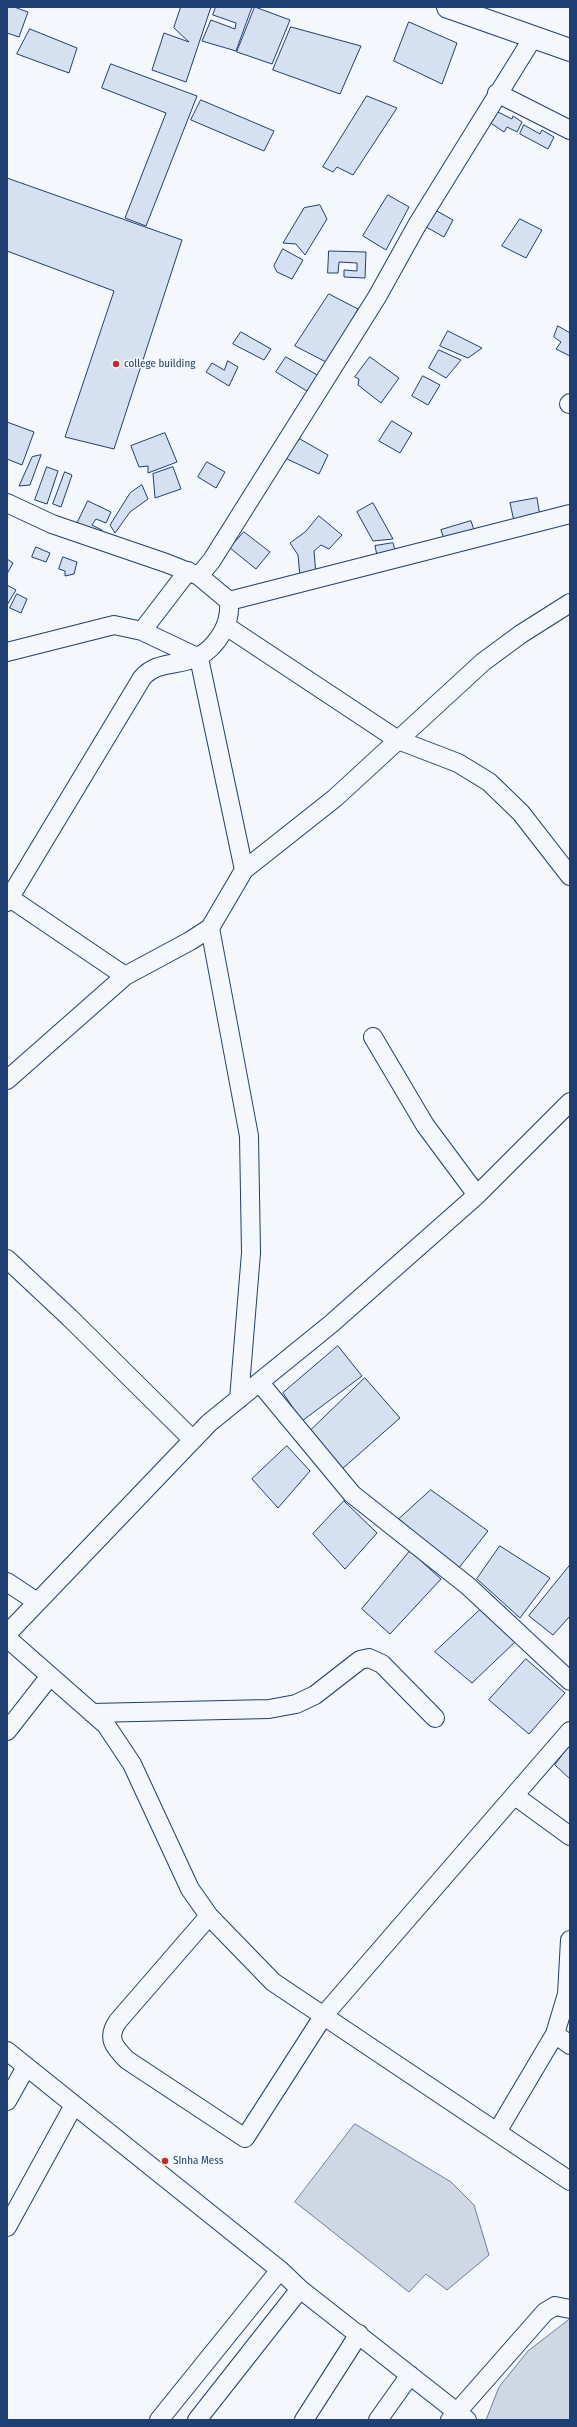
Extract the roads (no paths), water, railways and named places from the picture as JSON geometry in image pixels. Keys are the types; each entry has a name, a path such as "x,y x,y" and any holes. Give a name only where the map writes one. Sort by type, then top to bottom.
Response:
{"street":[{"path":"448,7 534,36 570,50"},
{"path":"142,631 193,574 217,554 377,297 417,225 497,93 534,36"},
{"path":"497,93 570,130"},
{"path":"7,503 52,524 193,574 230,601"},
{"path":"230,601 570,514"},
{"path":"125,976 8,899 142,678 148,670 199,658 217,641 226,626 230,613 230,601"},
{"path":"7,1080 125,976 190,941 210,928 237,886 244,870 336,798 483,662 521,634 570,603"},
{"path":"7,652 114,625 142,631 199,658"},
{"path":"226,626 398,740 458,763 489,782 521,813 570,876"},
{"path":"199,658 244,870"},
{"path":"210,928 249,1136 251,1253 239,1399"},
{"path":"373,1037 425,1125 477,1194"},
{"path":"7,1634 209,1423 331,1324 477,1194 570,1102"},
{"path":"7,1259 70,1318 193,1440"},
{"path":"260,1383 352,1494 468,1586 570,1681"},
{"path":"7,1582 37,1602"},
{"path":"7,1638 106,1725 132,1764 190,1889 209,1916 273,1982 570,2181"},
{"path":"92,1713 269,1709 296,1704 315,1695 360,1660 369,1658 382,1664 435,1718"},
{"path":"7,1731 50,1676"},
{"path":"209,1916 113,2028 111,2037 112,2045 127,2060 245,2138 324,2015 515,1796 570,1730"},
{"path":"515,1796 570,1836"},
{"path":"497,2132 555,2034 567,1994 570,1940"},
{"path":"555,2034 570,2044"},
{"path":"7,2051 280,2270 300,2289 410,2375 458,2417 545,2312 555,2306 570,2309"},
{"path":"7,2101 26,2067"},
{"path":"7,2227 74,2105"},
{"path":"159,2420 280,2270"},
{"path":"197,2420 300,2289"},
{"path":"304,2420 359,2334"},
{"path":"378,2420 410,2375"}],"place":[{"name":"college building","path":"116,364"},
{"name":"SInha Mess","path":"165,2161"}]}
